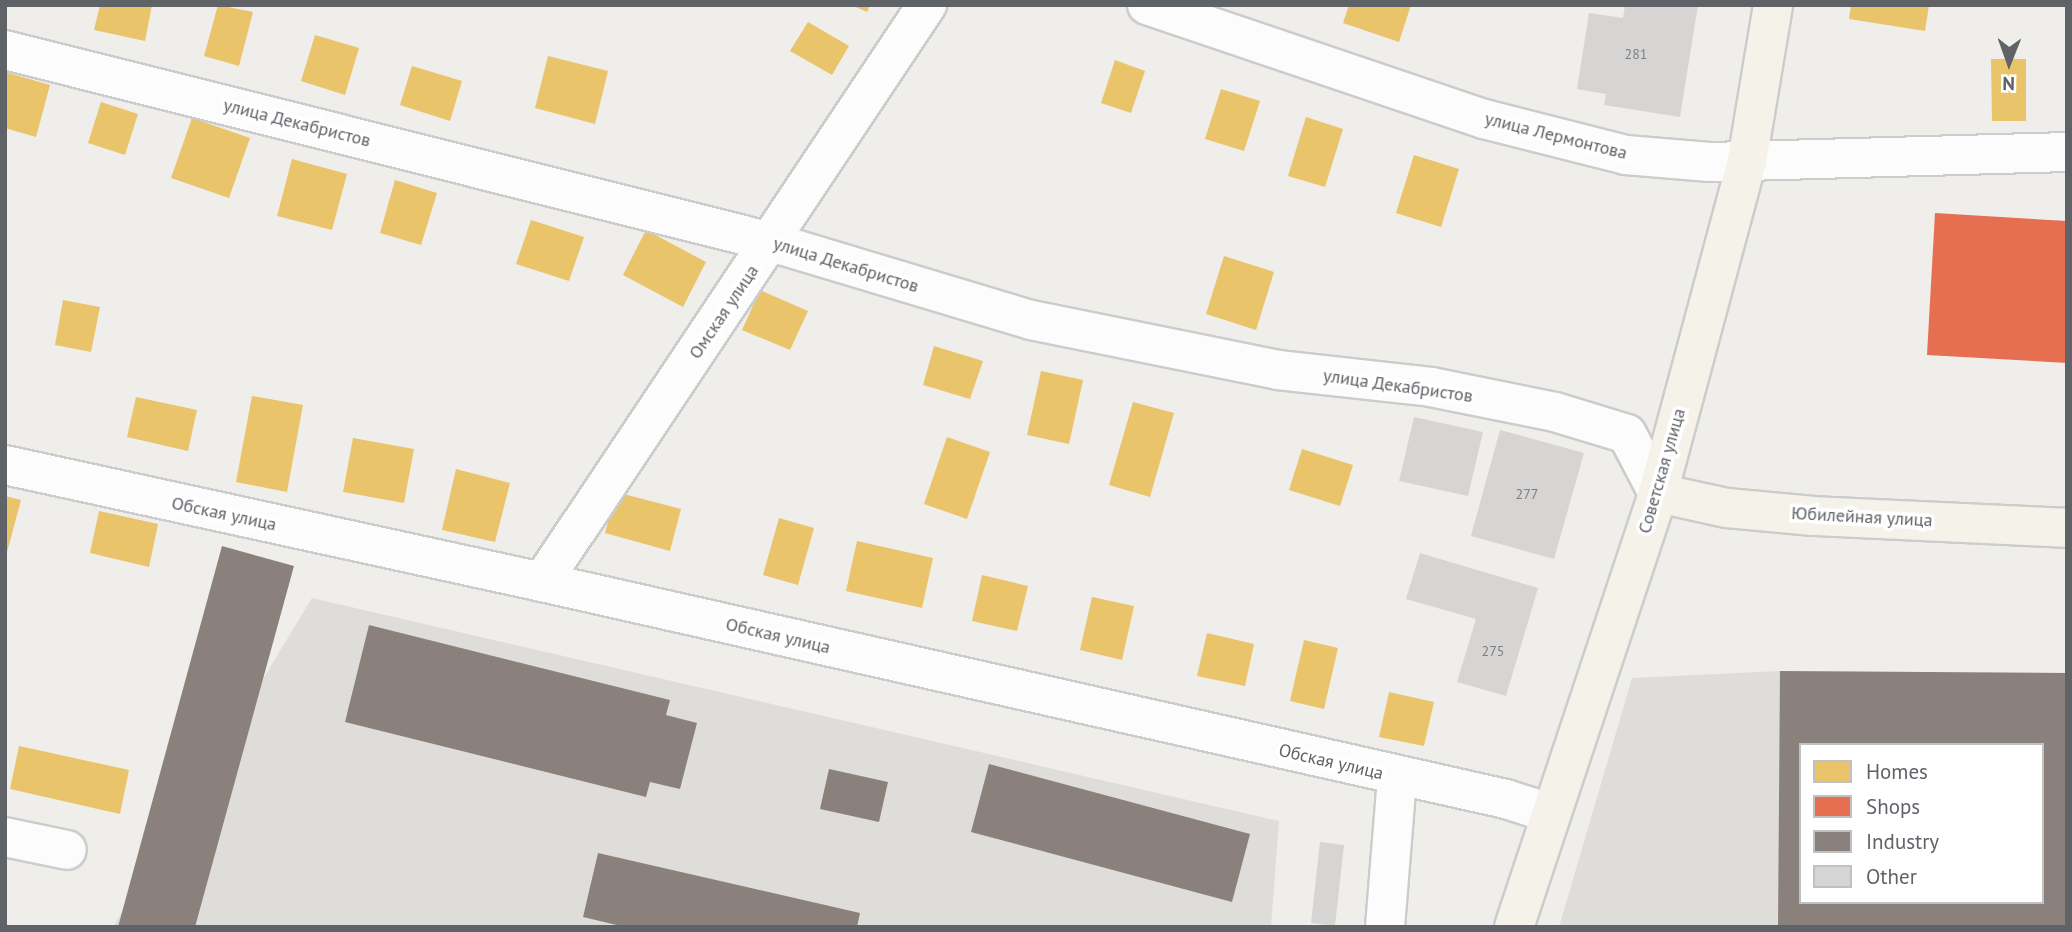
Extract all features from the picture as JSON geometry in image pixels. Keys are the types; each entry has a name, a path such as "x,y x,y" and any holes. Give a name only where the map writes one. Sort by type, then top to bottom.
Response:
{"main road":[{"name":"Советская улица","path":"1514,927 1549,813 1658,493 1747,161 1773,5"},
{"name":"Юбилейная улица","path":"1658,493 1727,508 1814,516 2067,528"}],"street":[{"name":"Омская улица","path":"542,582 927,5"},
{"name":"улица Лермонтова","path":"1147,5 1497,122 1626,155 1747,161 2067,152"},
{"name":"улица Декабристов","path":"5,50 771,242 1031,320 1278,370 1431,387 1555,412 1627,434 1658,493"},
{"name":"Обская улица","path":"5,465 542,582 1397,777 1506,799 1549,813"},
{"path":"1385,927 1397,777"},
{"path":"5,837 67,850"}],"shaded area":[{"path":"312,598 1279,821 1271,927 113,927"},
{"path":"1780,671 2067,673 2067,927 1559,927 1632,678"}],"building: Homes":[{"path":"100,5 152,5 145,41 94,30"},
{"path":"218,5 253,12 239,66 204,56"},
{"path":"851,5 870,5 867,12"},
{"path":"1349,5 1411,5 1399,42 1343,23"},
{"path":"1851,5 1929,5 1925,31 1849,19"},
{"path":"808,22 849,46 832,75 790,51"},
{"path":"315,35 359,48 345,95 301,81"},
{"path":"548,56 608,71 595,124 535,108"},
{"path":"1991,59 2026,59 2026,121 1992,121"},
{"path":"1115,60 1145,71 1131,113 1101,103"},
{"path":"412,66 462,81 450,121 400,105"},
{"path":"5,72 50,85 36,137 5,128"},
{"path":"1221,89 1260,101 1244,151 1205,139"},
{"path":"101,102 138,114 125,155 88,143"},
{"path":"1306,117 1343,129 1325,187 1288,176"},
{"path":"192,118 250,138 229,198 171,178"},
{"path":"1414,155 1459,169 1441,227 1396,213"},
{"path":"292,159 347,174 332,230 277,216"},
{"path":"395,180 437,193 421,245 380,233"},
{"path":"531,220 584,237 569,281 516,264"},
{"path":"646,230 706,262 683,307 623,275"},
{"path":"1224,256 1274,272 1256,330 1206,314"},
{"path":"760,290 808,311 790,350 742,330"},
{"path":"63,300 100,307 91,352 55,345"},
{"path":"934,346 983,361 970,399 923,385"},
{"path":"1041,371 1083,380 1069,444 1027,435"},
{"path":"252,396 303,405 287,492 236,482"},
{"path":"136,397 197,410 188,451 127,437"},
{"path":"1133,402 1174,413 1150,497 1109,485"},
{"path":"947,437 990,452 967,519 924,504"},
{"path":"353,438 414,449 404,503 343,492"},
{"path":"1302,449 1353,465 1340,506 1289,490"},
{"path":"456,469 510,483 495,542 442,530"},
{"path":"616,492 681,509 670,551 605,533"},
{"path":"5,496 21,500 6,556 5,556"},
{"path":"99,511 158,524 149,567 90,553"},
{"path":"779,518 814,528 798,585 763,575"},
{"path":"857,541 933,558 922,608 846,591"},
{"path":"982,575 1028,586 1017,631 972,621"},
{"path":"1092,597 1134,606 1122,660 1080,650"},
{"path":"1207,633 1254,644 1245,686 1197,676"},
{"path":"1304,640 1338,648 1324,709 1290,701"},
{"path":"1389,692 1434,702 1424,746 1379,737"},
{"path":"19,746 129,770 120,814 10,789"}],"building: Shops":[{"path":"1935,213 2067,221 2067,363 1927,355"}],"building: Industry":[{"path":"222,546 294,566 195,927 118,927"},
{"path":"369,625 670,700 666,715 697,723 680,789 650,782 646,797 345,722"},
{"path":"1780,671 2067,673 2067,927 1778,927"},
{"path":"989,764 1250,834 1232,902 971,832"},
{"path":"829,769 888,782 879,822 820,809"},
{"path":"598,853 860,913 857,927 625,927 583,917"}],"building: Other":[{"path":"1625,5 1698,5 1680,117 1604,105 1606,94 1577,89 1589,13 1623,18"},
{"path":"1414,417 1483,432 1468,496 1399,481"},
{"path":"1500,430 1584,453 1554,559 1471,536"},
{"path":"1420,553 1538,588 1506,696 1457,682 1476,619 1406,599"},
{"path":"1320,842 1344,845 1335,926 1311,923"}]}
